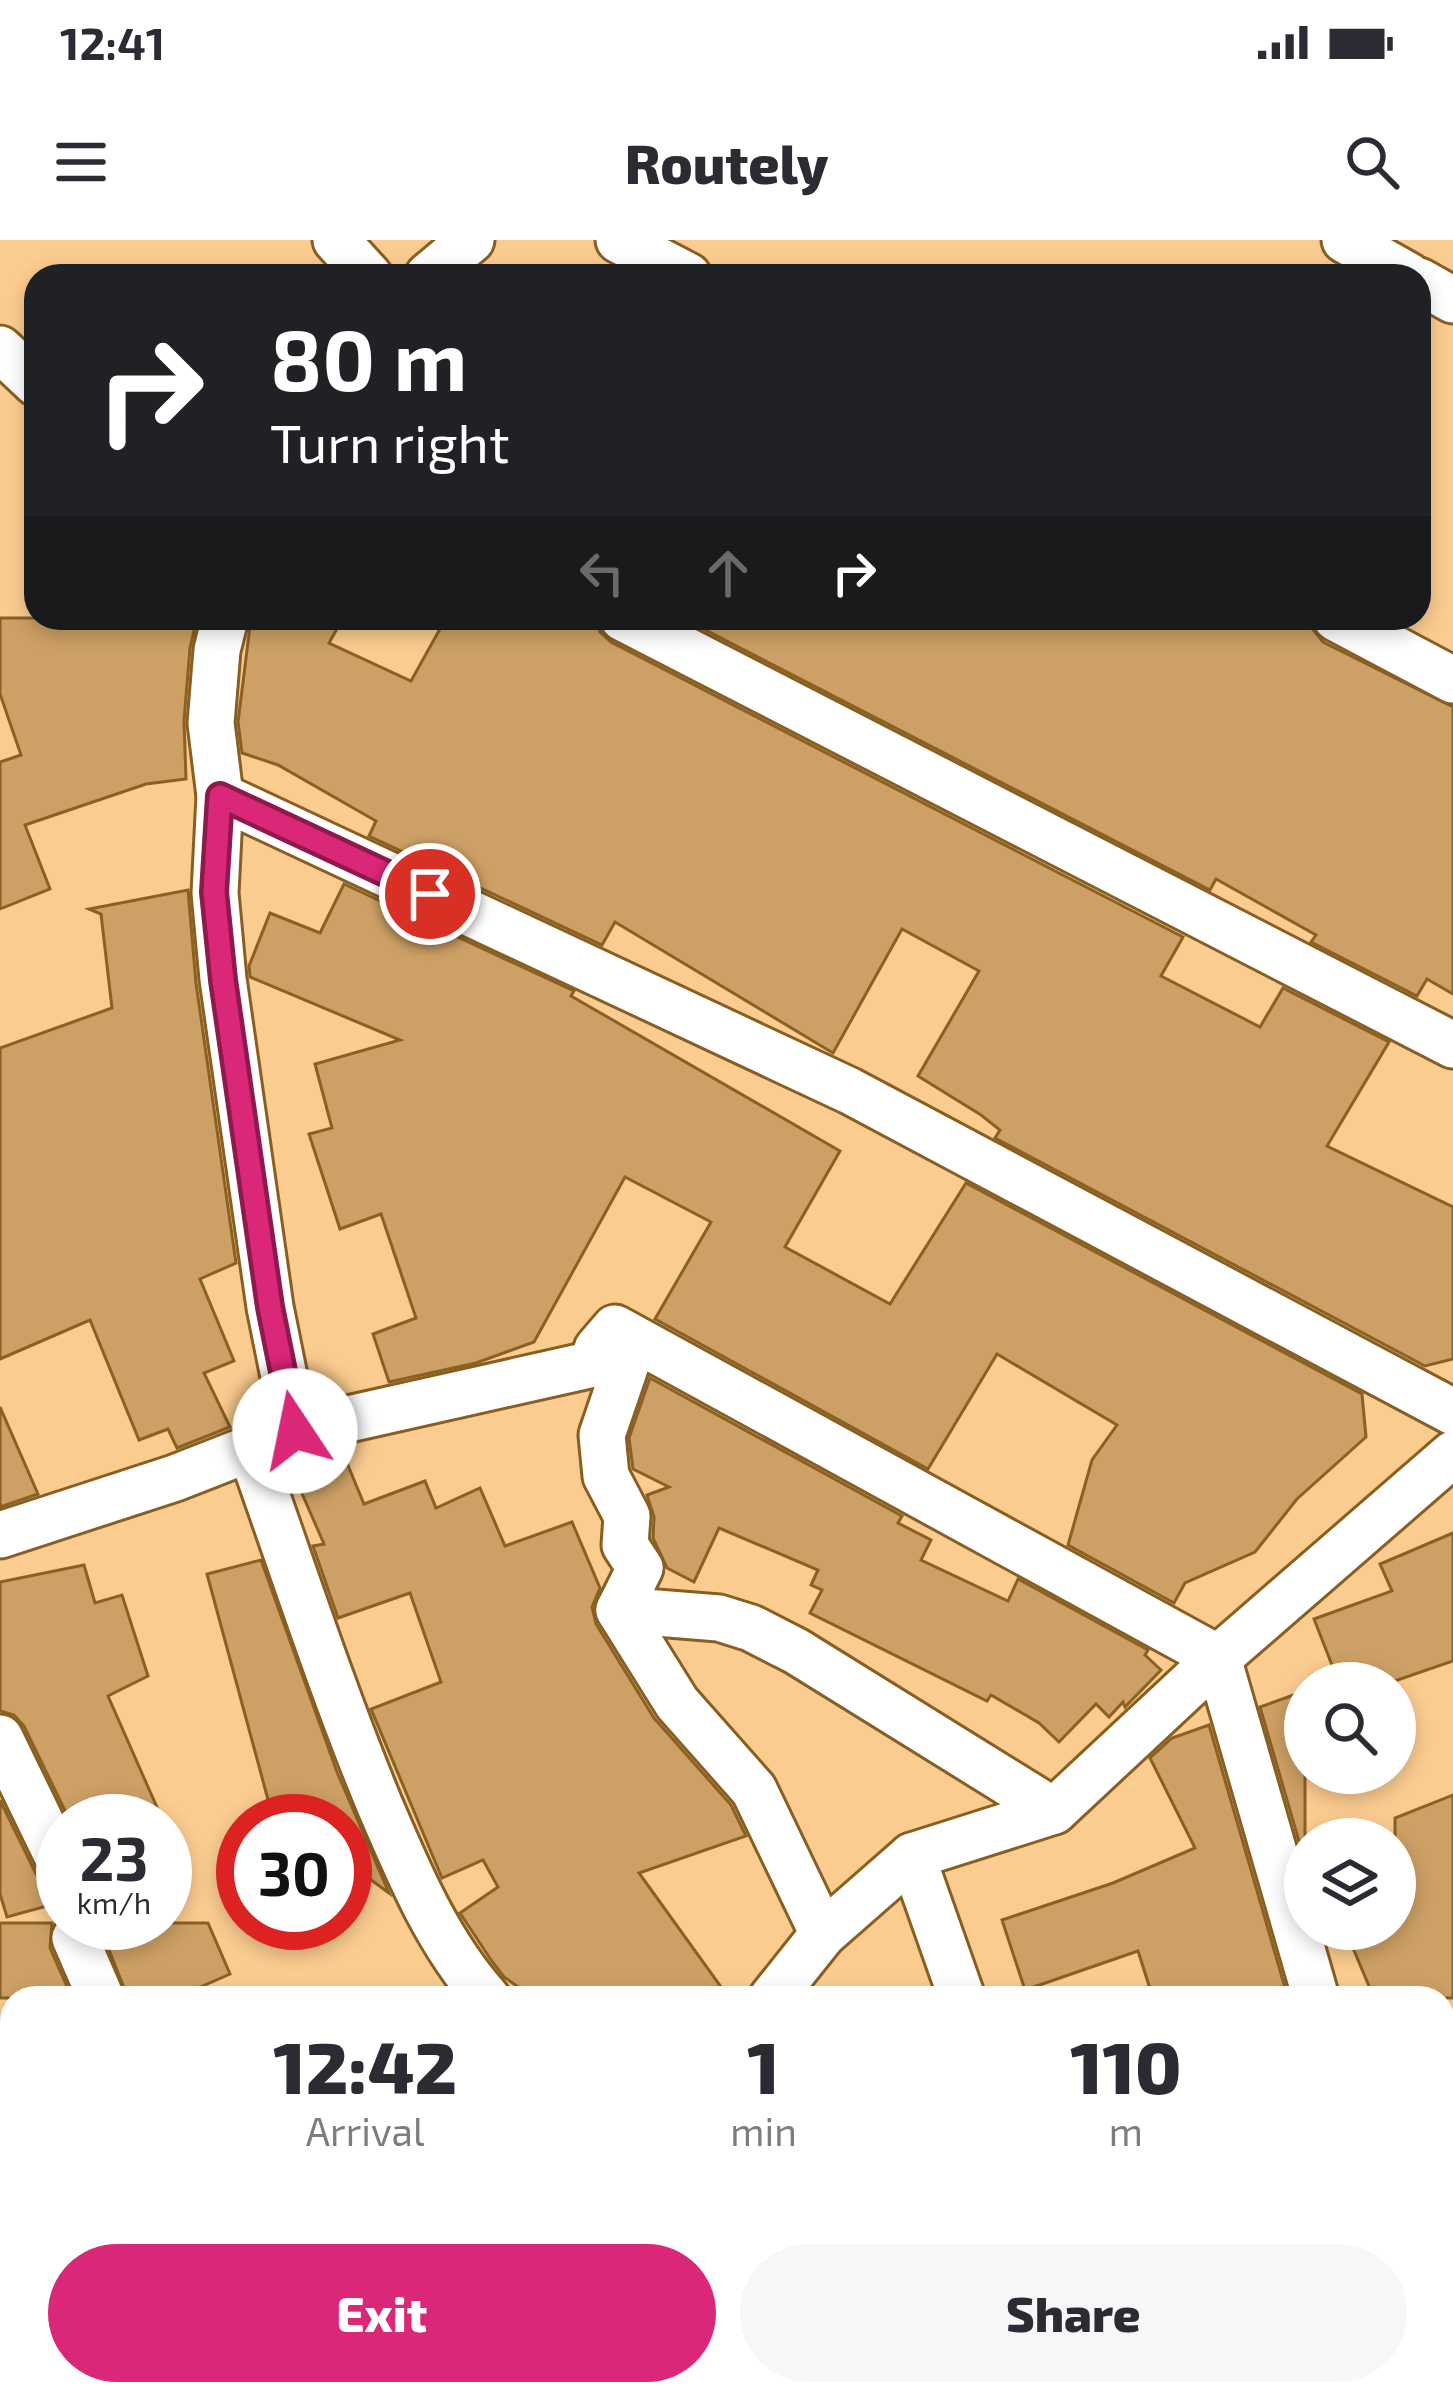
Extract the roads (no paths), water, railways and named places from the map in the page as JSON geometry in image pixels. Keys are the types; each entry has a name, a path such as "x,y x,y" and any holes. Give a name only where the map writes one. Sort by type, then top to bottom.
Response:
{"street":[{"path":"336,240 358,264"},
{"path":"442,264 471,240"},
{"path":"620,240 665,264"},
{"path":"1345,240 1388,264"},
{"path":"0,349 24,372"},
{"path":"222,630 211,723 220,796 214,892 270,1307 295,1431"},
{"path":"646,630 1453,1045"},
{"path":"1359,630 1453,680"},
{"path":"220,796 850,1091 1453,1412"},
{"path":"629,1356 596,1348 615,1328 1218,1658 1313,1986"},
{"path":"0,1534 251,1451 295,1431 629,1356"},
{"path":"619,1610 640,1568 625,1545 628,1516 606,1476 602,1436 629,1356"},
{"path":"251,1451 357,1750 408,1872 476,1986"},
{"path":"782,1986 823,1934 912,1856 1054,1811 1218,1658 1453,1454"},
{"path":"619,1610 719,1618 751,1628 1054,1811"},
{"path":"619,1610 677,1703 754,1790 823,1934"},
{"path":"0,1738 36,1812"},
{"path":"912,1856 958,1986"},
{"path":"79,1950 96,1986"}]}
